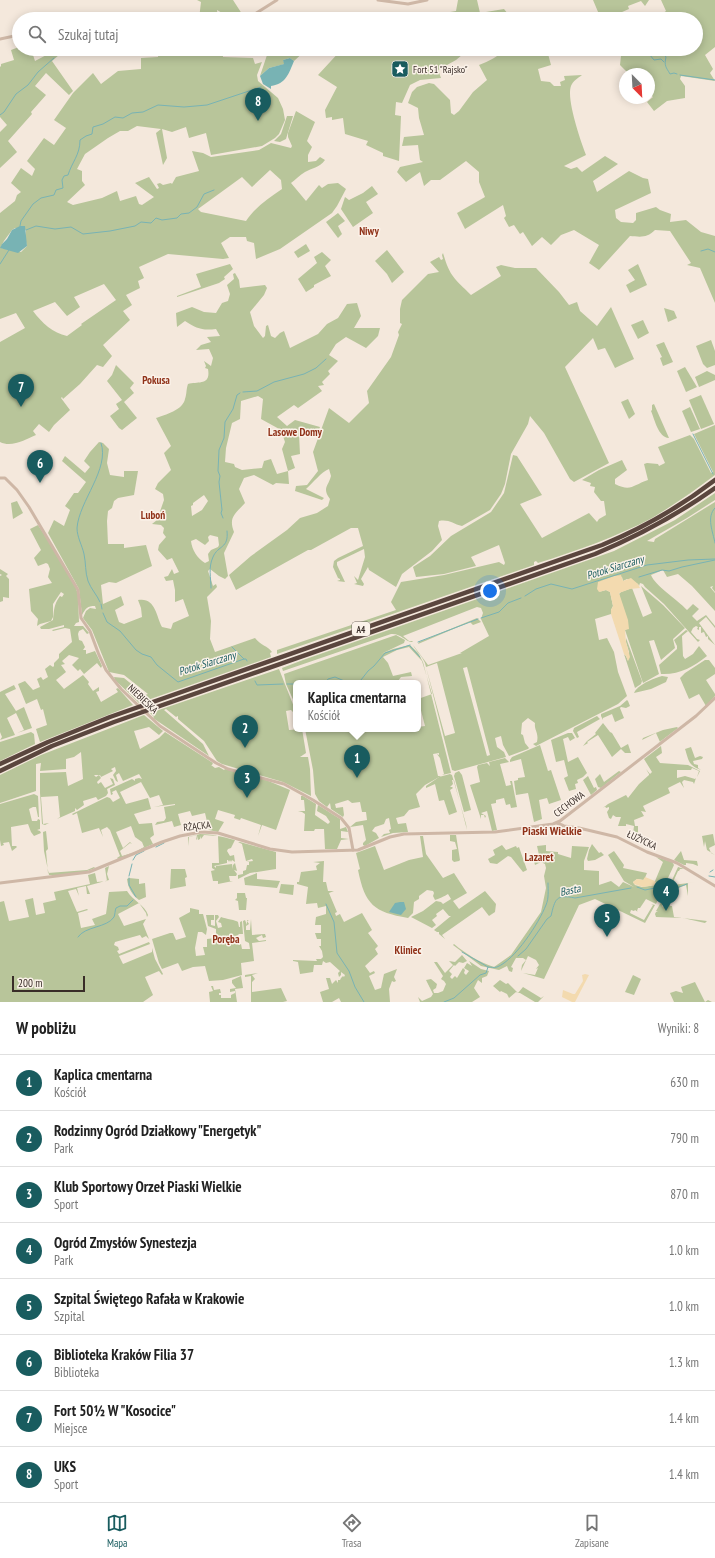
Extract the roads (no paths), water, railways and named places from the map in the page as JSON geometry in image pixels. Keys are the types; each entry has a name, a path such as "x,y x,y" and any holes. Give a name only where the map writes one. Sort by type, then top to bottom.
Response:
{"highway":[{"name":"A4","path":"0,764 54,739 110,717 602,545 659,518 682,504 715,480"},
{"name":"A4","path":"0,770 52,746 120,720 594,554 633,538 660,524 715,488"}],"street":[{"path":"258,12 277,0"},
{"path":"378,0 408,4 427,0"},
{"path":"0,39 12,36"},
{"name":"NIEBIESKA","path":"0,478 5,478 17,490 52,544 78,590 81,618 90,631 99,655 110,675 132,700 166,730 218,764 284,784 307,796 341,818 349,828 353,850"},
{"name":"CECHOWA","path":"353,850 363,849 400,835 502,832 557,823 696,716 715,698"},
{"name":"ŁUŻYCKA","path":"557,823 617,837 647,852 677,863 715,886"},
{"name":"RŻĄCKA","path":"0,883 89,872 167,840 200,832 218,833 280,851 353,850"}],"water":[{"path":"290,58 294,61 284,80 271,86 271,89 263,84 260,76 269,68 284,64 283,60"},
{"path":"20,226 25,226 27,246 18,253 0,248 12,230"},
{"path":"404,902 406,909 401,915 389,912 395,903"}],"waterway":[{"path":"651,56 654,60 661,59 664,62"},
{"path":"665,56 665,64 667,70 670,74 677,74"},
{"path":"0,115 4,112 16,94 28,85 38,72 54,58"},
{"path":"680,75 715,80"},
{"path":"20,226 21,221 33,204 41,198 54,195 56,190 63,188 62,180 64,176 68,175 77,154 80,140 92,134 93,127 103,124 115,117 123,118 132,113 143,112 158,105 184,107 207,105 261,87"},
{"path":"26,230 36,226 55,229 71,227 83,234 135,226 141,222 151,223 156,218 162,220 177,218 181,214 189,213 197,207 204,194 214,190"},
{"path":"701,251 708,249 715,252"},
{"path":"0,264 9,250"},
{"path":"243,392 257,391 274,382 304,374 316,368 326,359"},
{"path":"223,518 221,513 220,476 218,471 219,450 224,438 225,422 233,409 237,395 240,393"},
{"path":"693,434 713,474"},
{"name":"Potok Siarczany","path":"100,602 88,581 84,554 77,528 83,507 98,474 103,453 101,443"},
{"path":"715,508 711,516 715,543"},
{"path":"211,588 211,561 215,553 225,544 227,531"},
{"name":"Potok Siarczany","path":"525,596 536,589 551,584 572,589 647,565 688,560 715,559"},
{"path":"639,577 662,570 669,571 715,560"},
{"name":"Potok Siarczany","path":"481,618 499,612 508,603 521,598"},
{"name":"Potok Siarczany","path":"101,604 102,609"},
{"name":"Potok Siarczany","path":"103,613 107,622 120,631 136,650 151,657 157,665 178,682 244,659 247,661"},
{"name":"Potok Siarczany","path":"418,642 478,619"},
{"name":"Potok Siarczany","path":"361,680 385,653 410,645"},
{"path":"410,646 420,657"},
{"path":"232,647 244,659"},
{"name":"Potok Siarczany","path":"327,680 335,677 342,680"},
{"path":"255,681 257,685 283,684"},
{"name":"Potok Siarczany","path":"287,684 293,684"},
{"path":"156,847 164,843"},
{"path":"133,860 136,855 144,851"},
{"path":"129,876 132,864"},
{"path":"709,876 715,877"},
{"path":"129,878 129,885 136,897"},
{"name":"Basta","path":"444,1002 454,998 480,975 486,973 488,967 496,967 504,963 519,949 543,913 548,897 548,883"},
{"path":"668,891 687,884"},
{"path":"637,887 645,890 655,888 663,889"},
{"name":"Basta","path":"518,956 526,949 547,919 551,916 555,902 560,897 575,898 631,888"},
{"path":"78,937 81,933 111,921 114,917 116,908 120,906 127,906 133,900"},
{"path":"326,904 334,922 337,953 349,971 355,987 364,1002"},
{"path":"462,952 488,967"}],"place":[{"name":"Fort 51 \"Rajsko\"","path":"400,69"},
{"name":"UKS","path":"258,121"},
{"name":"Fort 50½ W \"Kosocice\"","path":"21,407"},
{"name":"Biblioteka Kraków Filia 37","path":"40,483"},
{"name":"Rodzinny Ogród Działkowy \"Energetyk\"","path":"245,748"},
{"name":"Kaplica cmentarna","path":"357,778"},
{"name":"Klub Sportowy Orzeł Piaski Wielkie","path":"247,798"},
{"name":"Ogród Zmysłów Synestezja","path":"666,911"},
{"name":"Szpital Świętego Rafała w Krakowie","path":"607,937"}],"district":[{"name":"Niwy","path":"369,231"},
{"name":"Pokusa","path":"156,380"},
{"name":"Lasowe Domy","path":"295,432"},
{"name":"Luboń","path":"153,515"},
{"name":"Piaski Wielkie","path":"552,830"},
{"name":"Lazaret","path":"539,857"},
{"name":"Poręba","path":"226,939"},
{"name":"Kliniec","path":"408,950"}]}
